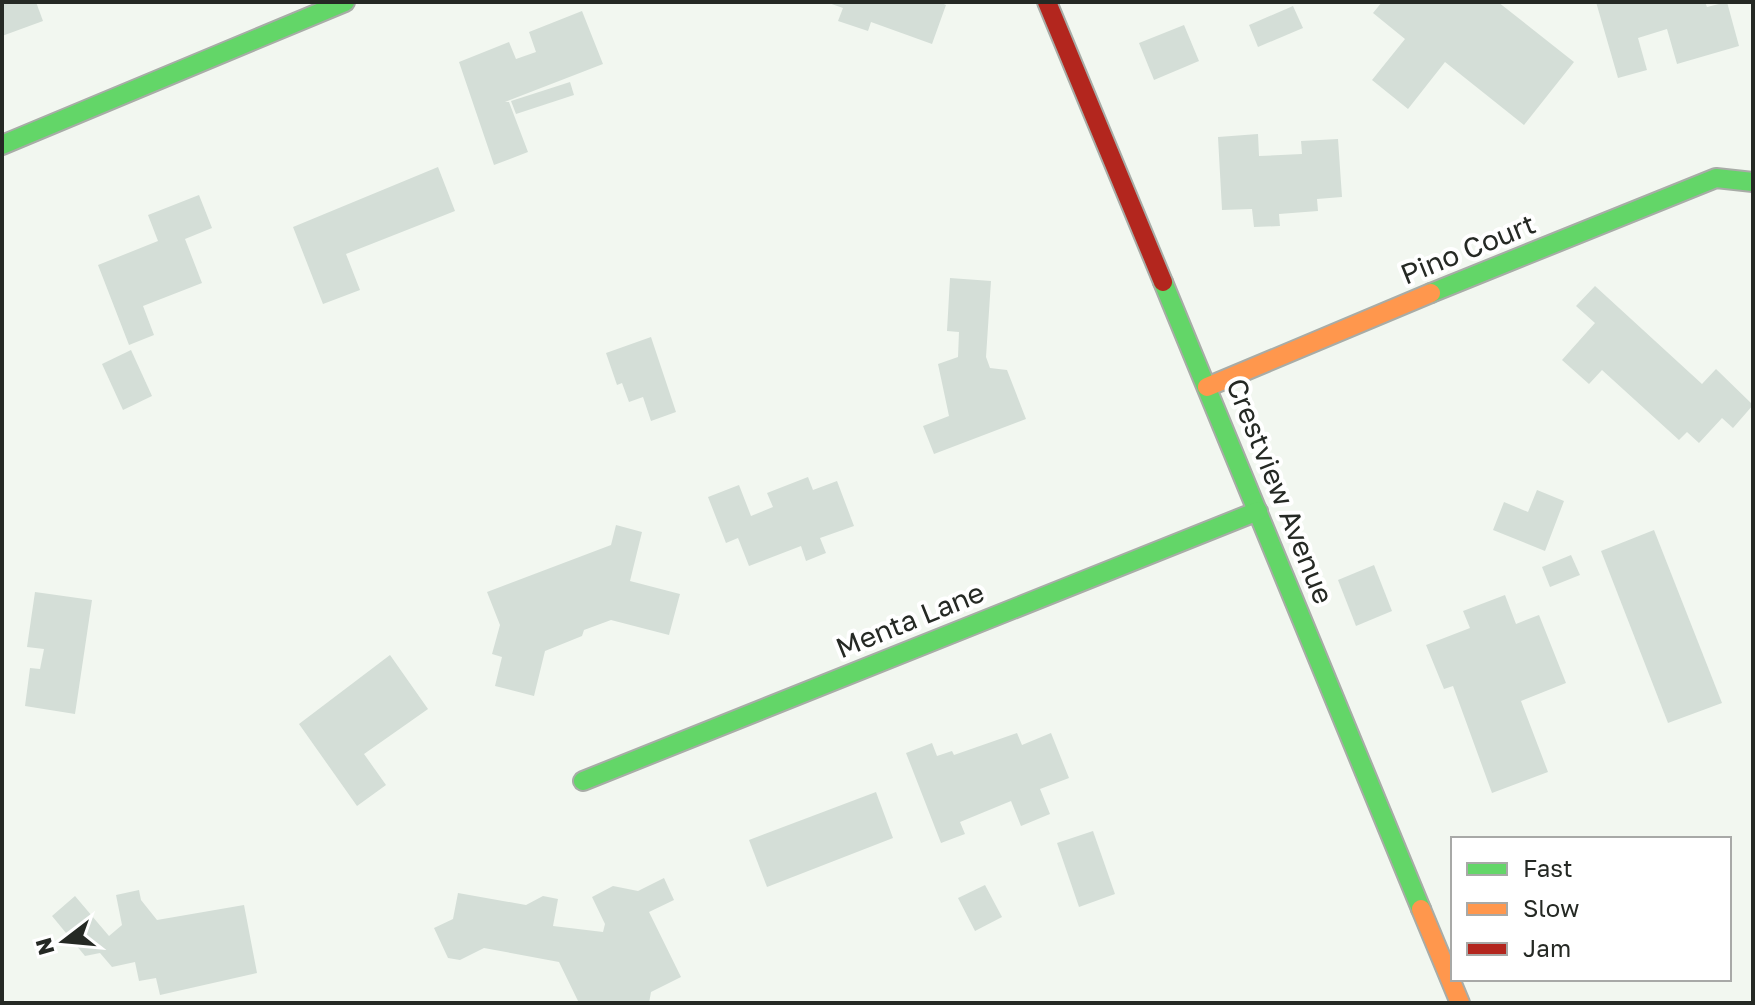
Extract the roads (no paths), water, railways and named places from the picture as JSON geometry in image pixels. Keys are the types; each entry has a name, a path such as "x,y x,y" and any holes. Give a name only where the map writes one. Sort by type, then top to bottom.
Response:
{"street":[{"path":"2,145 345,2"},
{"name":"Crestview Avenue","path":"1047,2 1460,1003"},
{"name":"Pino Court","path":"1207,387 1326,334 1487,273 1716,178 1753,182"},
{"name":"Menta Lane","path":"583,781 1258,511"}]}
